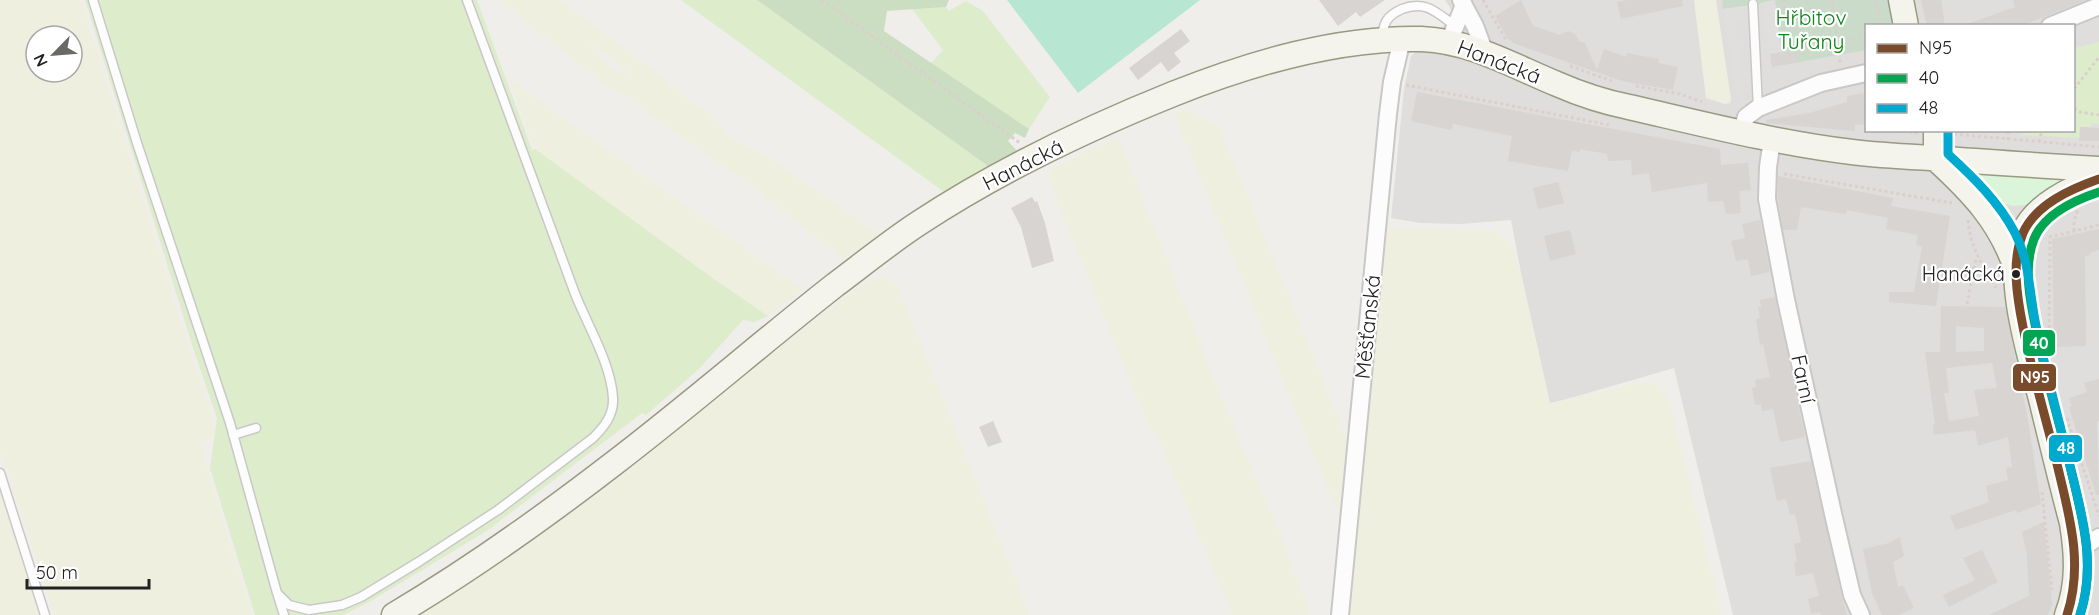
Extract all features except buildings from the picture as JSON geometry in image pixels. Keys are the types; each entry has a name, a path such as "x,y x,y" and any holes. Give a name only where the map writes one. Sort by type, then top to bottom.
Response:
{"street":[{"path":"1901,0 1906,24"},
{"path":"1451,34 1462,3"},
{"path":"1462,3 1475,26 1485,53"},
{"path":"2055,24 2099,6"},
{"name":"Hanácká","path":"394,615 484,558 614,464 774,333 917,224 1037,155 1148,105 1232,73 1324,48 1451,34 1485,53 1602,100 1772,140 1852,152 2099,169"},
{"name":"Měšťanská","path":"1341,615 1392,82 1391,40"},
{"path":"1742,132 1746,117 1758,108 1821,83 1865,73"},
{"path":"1935,132 1936,159 1957,178 1995,223 2009,250 2017,273"},
{"name":"Farní","path":"1772,140 1767,171 1767,200 1786,300 1841,551 1852,595 1861,615"},
{"path":"2067,615 2075,584 2077,551 2026,336 2017,273 2021,238 2031,220 2062,196 2099,179"},
{"path":"2077,551 2099,537"}],"lane":[{"path":"93,0 137,143 233,435 284,615"},
{"path":"277,593 289,605 309,610 342,605 361,597 498,510 593,438 605,426 610,415 613,394 604,364 466,0"},
{"path":"1754,4 1758,108"},
{"path":"1391,40 1383,26 1388,17 1412,6 1420,5 1429,8 1451,34"},
{"path":"233,435 256,428"},
{"path":"0,473 45,615"}],"path":[{"path":"822,0 1037,155"},
{"path":"1483,0 1505,40 1515,47"},
{"path":"1784,0 1790,41 1801,49 1865,38"},
{"path":"1832,0 1842,78"},
{"path":"1876,0 1881,24"},
{"path":"2075,87 2099,57"},
{"path":"1562,63 1620,84"},
{"path":"1392,82 1614,126"},
{"path":"1630,85 1680,94 1702,102"},
{"path":"2075,109 2099,115"},
{"path":"1949,132 1949,134 2008,140 2099,147"},
{"path":"2008,132 2008,140"},
{"path":"2040,142 2042,132"},
{"path":"1767,171 1956,204"},
{"path":"2074,231 2076,215 2083,203"},
{"path":"1967,211 1969,236 1976,256 1999,292"},
{"path":"2049,347 2050,237 2099,225"},
{"path":"1966,304 1976,256"},
{"path":"2067,417 2099,516"},
{"path":"2041,488 2053,595"}],"shaded area":[{"path":"1445,0 2099,0 2099,615 1733,615 1674,368 1550,404 1511,220 1460,224 1420,223 1391,218 1404,89 1411,56 1442,28 1452,11"},
{"path":"1775,0 1780,48 1770,54 1763,2"},
{"path":"1744,6 1743,18 1734,20 1746,107 1739,110 1723,9"}],"green space":[{"path":"0,0 81,0 210,410 215,432 209,440 199,442 252,615 54,615 0,450"},
{"path":"85,0 477,0 532,150 535,149 768,316 754,322 743,320 699,369 646,415 642,413 488,530 371,601 343,615 255,615 210,468 217,418"},
{"path":"499,0 560,0 711,115 732,139 764,154 878,234 843,259 762,194 629,99 604,84","holes":["588,43 606,54 634,77 616,71 592,50"]},
{"path":"681,0 757,0 988,166 944,192"},
{"path":"757,0 949,0 946,7 887,11 884,31 1029,129 1025,138 1015,133 1008,141 1017,151 988,166"},
{"path":"1007,0 1200,0 1078,93"},
{"path":"1694,0 1716,0 1730,103 1725,104 1706,98"},
{"name":"Hřbitov Tuřany","path":"1722,0 1889,0 1894,24 1865,24 1865,50 1783,65 1775,1 1723,9"},
{"path":"966,1 983,11 1050,97 1029,129 931,63 943,50 912,9 946,7 949,11"},
{"path":"2099,42 2099,124 2092,123 2091,127 2081,127 2080,138 2020,135 2028,132 2075,132 2075,48"},
{"path":"508,78 803,290 768,316 714,279 535,149"},
{"path":"1187,109 1219,126 1347,439 1339,514 1174,114"},
{"path":"1119,139 1311,615 1232,615 1160,443 1144,415 1051,188 1048,176 1051,169 1093,148"},
{"path":"1971,168 2069,181 2044,198 2025,205 2012,206 1984,195 1966,172"},
{"path":"1385,228 1496,231 1512,244 1522,278 1550,403 1636,383 1656,383 1662,386 1670,405 1721,610 1720,615 1349,615"},
{"path":"877,278 895,282 898,288 1030,615 421,615 522,549 608,487 793,337 857,289"},
{"path":"0,491 14,533 40,615 0,615"}],"transit line":[{"name":"48","path":"1948,132 1948,154 1993,200 2015,233 2024,257 2034,318 2082,514 2087,575 2080,615"},
{"name":"N95","path":"2067,615 2074,577 2073,539 2023,327 2016,267 2023,233 2036,214 2055,199 2099,179"},
{"name":"40","path":"2080,615 2087,576 2085,538 2078,500 2040,346 2030,296 2028,272 2034,239 2045,222 2061,209 2099,192"}],"place":[{"name":"Hanácká","path":"2016,274"}]}
